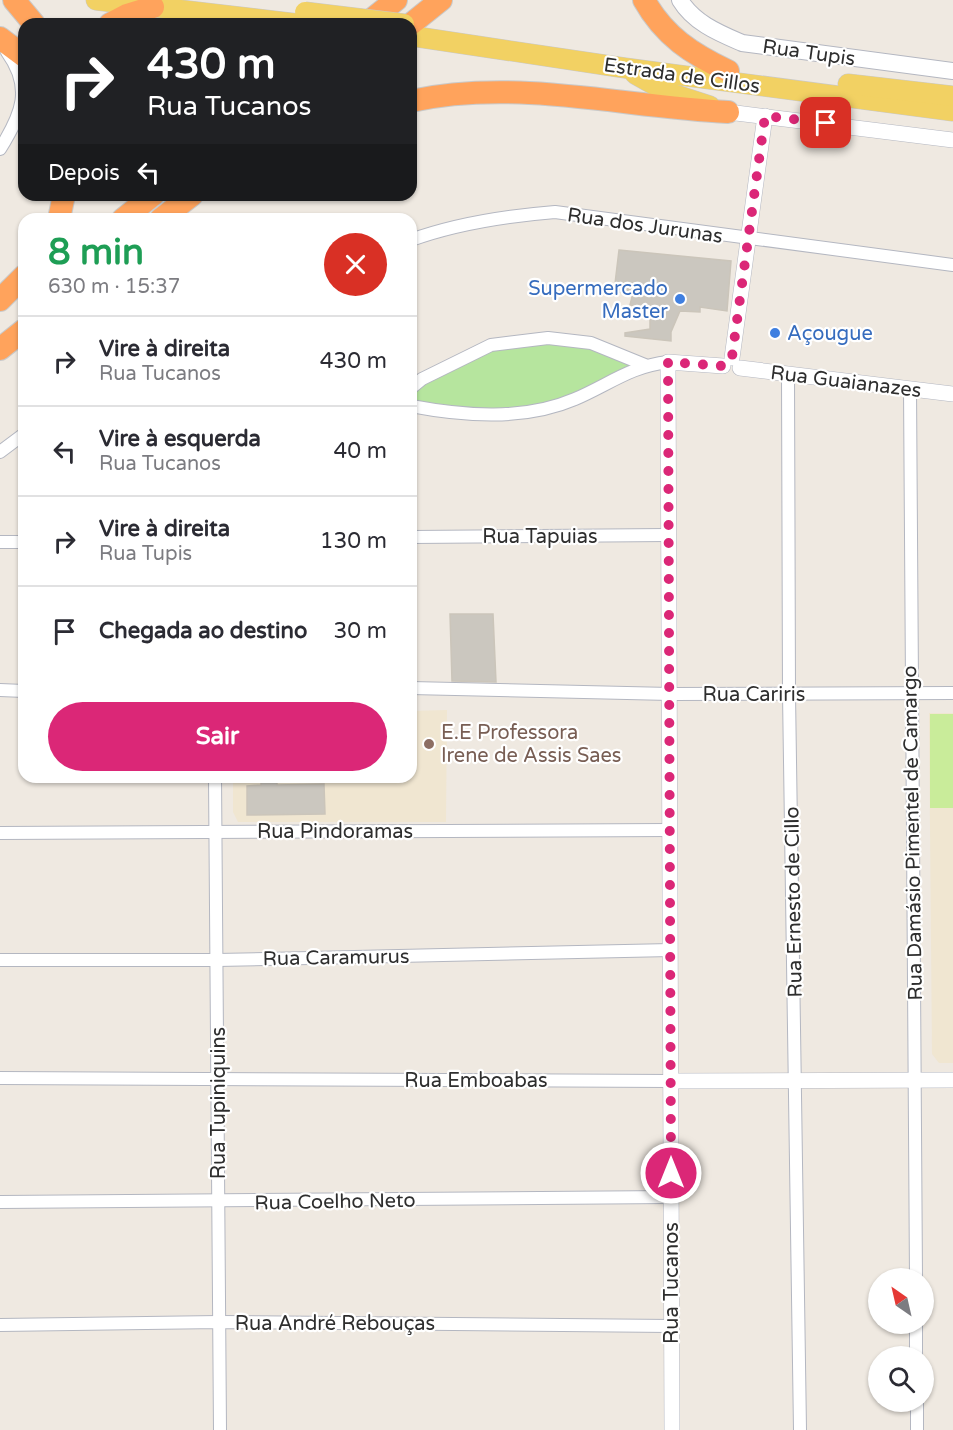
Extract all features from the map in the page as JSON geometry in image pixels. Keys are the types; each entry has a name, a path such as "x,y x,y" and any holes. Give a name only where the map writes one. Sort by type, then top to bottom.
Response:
{"highway":[{"path":"14,0 29,18"},
{"path":"374,18 396,0"},
{"path":"417,26 441,0"},
{"path":"644,0 654,19 671,37 696,56 728,71"},
{"path":"122,18 153,7"},
{"path":"0,40 18,52"},
{"path":"417,100 470,93 531,92 670,109 728,112"},
{"path":"130,213 146,201"},
{"path":"170,213 185,201"},
{"path":"171,213 192,201"},
{"path":"0,300 18,282"},
{"path":"0,316 18,302"},
{"path":"0,350 18,335"}],"main road":[{"name":"Estrada de Cillos","path":"96,0 275,18"},
{"name":"Estrada de Cillos","path":"202,0 288,18"},
{"name":"Rua Tupis","path":"680,0 696,19 717,32 742,43 953,71"},
{"name":"Estrada de Cillos","path":"417,29 728,71 953,96"},
{"name":"Estrada de Cillos","path":"417,30 625,68 953,111"},
{"path":"625,68 668,92 728,112"}],"street":[{"path":"0,40 18,71"},
{"path":"0,149 18,104"},
{"path":"728,112 953,140"},
{"path":"417,407 462,413 527,414 573,400 645,365 668,362 732,364 765,116"},
{"name":"Rua dos Jurunas","path":"417,238 444,228 513,216 555,212 953,264"},
{"path":"417,383 491,345 548,338 591,343 645,365"},
{"name":"Rua Tucanos","path":"668,362 672,1430"},
{"name":"Rua Guaianazes","path":"732,364 788,374 953,394"},
{"name":"Rua Ernesto de Cillo","path":"788,374 789,694 800,1430"},
{"name":"Rua Damásio Pimentel de Camargo","path":"910,388 916,1268"},
{"path":"0,452 18,438"},
{"name":"Rua Tapuias","path":"417,537 668,535"},
{"path":"0,542 18,542"},
{"name":"Rua Cariris","path":"417,688 670,694 953,693"},
{"path":"0,690 18,690"},
{"name":"Rua Tupiniquins","path":"215,783 220,1430"},
{"name":"Rua Pindoramas","path":"0,833 670,830"},
{"name":"Rua Caramurus","path":"0,960 217,960 671,950"},
{"name":"Rua Emboabas","path":"0,1078 953,1080"},
{"name":"Rua Coelho Neto","path":"0,1202 671,1197"},
{"name":"Rua André Rebouças","path":"0,1325 219,1322 671,1326"},
{"path":"917,1412 917,1430"}],"shaded area":[{"name":"E.E Professora Irene de Assis Saes","path":"447,710 446,822 238,822 233,812 233,783 417,783 417,711"},
{"path":"929,713 953,713 953,1063 939,1063 932,1054"}],"green space":[{"path":"591,343 645,365 527,414 417,406 417,385 491,345"},
{"path":"930,714 953,714 953,808 930,808"}],"building":[{"name":"Supermercado Master","path":"619,250 731,261 727,311 700,307 700,312 680,311 671,332 671,341 625,336 625,333 650,329 650,309 630,305 633,293 614,292"},
{"path":"450,614 493,614 496,682 452,681"},
{"path":"261,783 324,784 325,814 247,815 247,786 261,785"}],"place":[{"name":"Supermercado Master","path":"680,299"},
{"name":"Açougue","path":"775,333"},
{"name":"E.E Professora Irene de Assis Saes","path":"429,744"}],"route":[{"path":"671,1173 668,362 723,366 723,362 732,357 765,116 826,123"}]}
